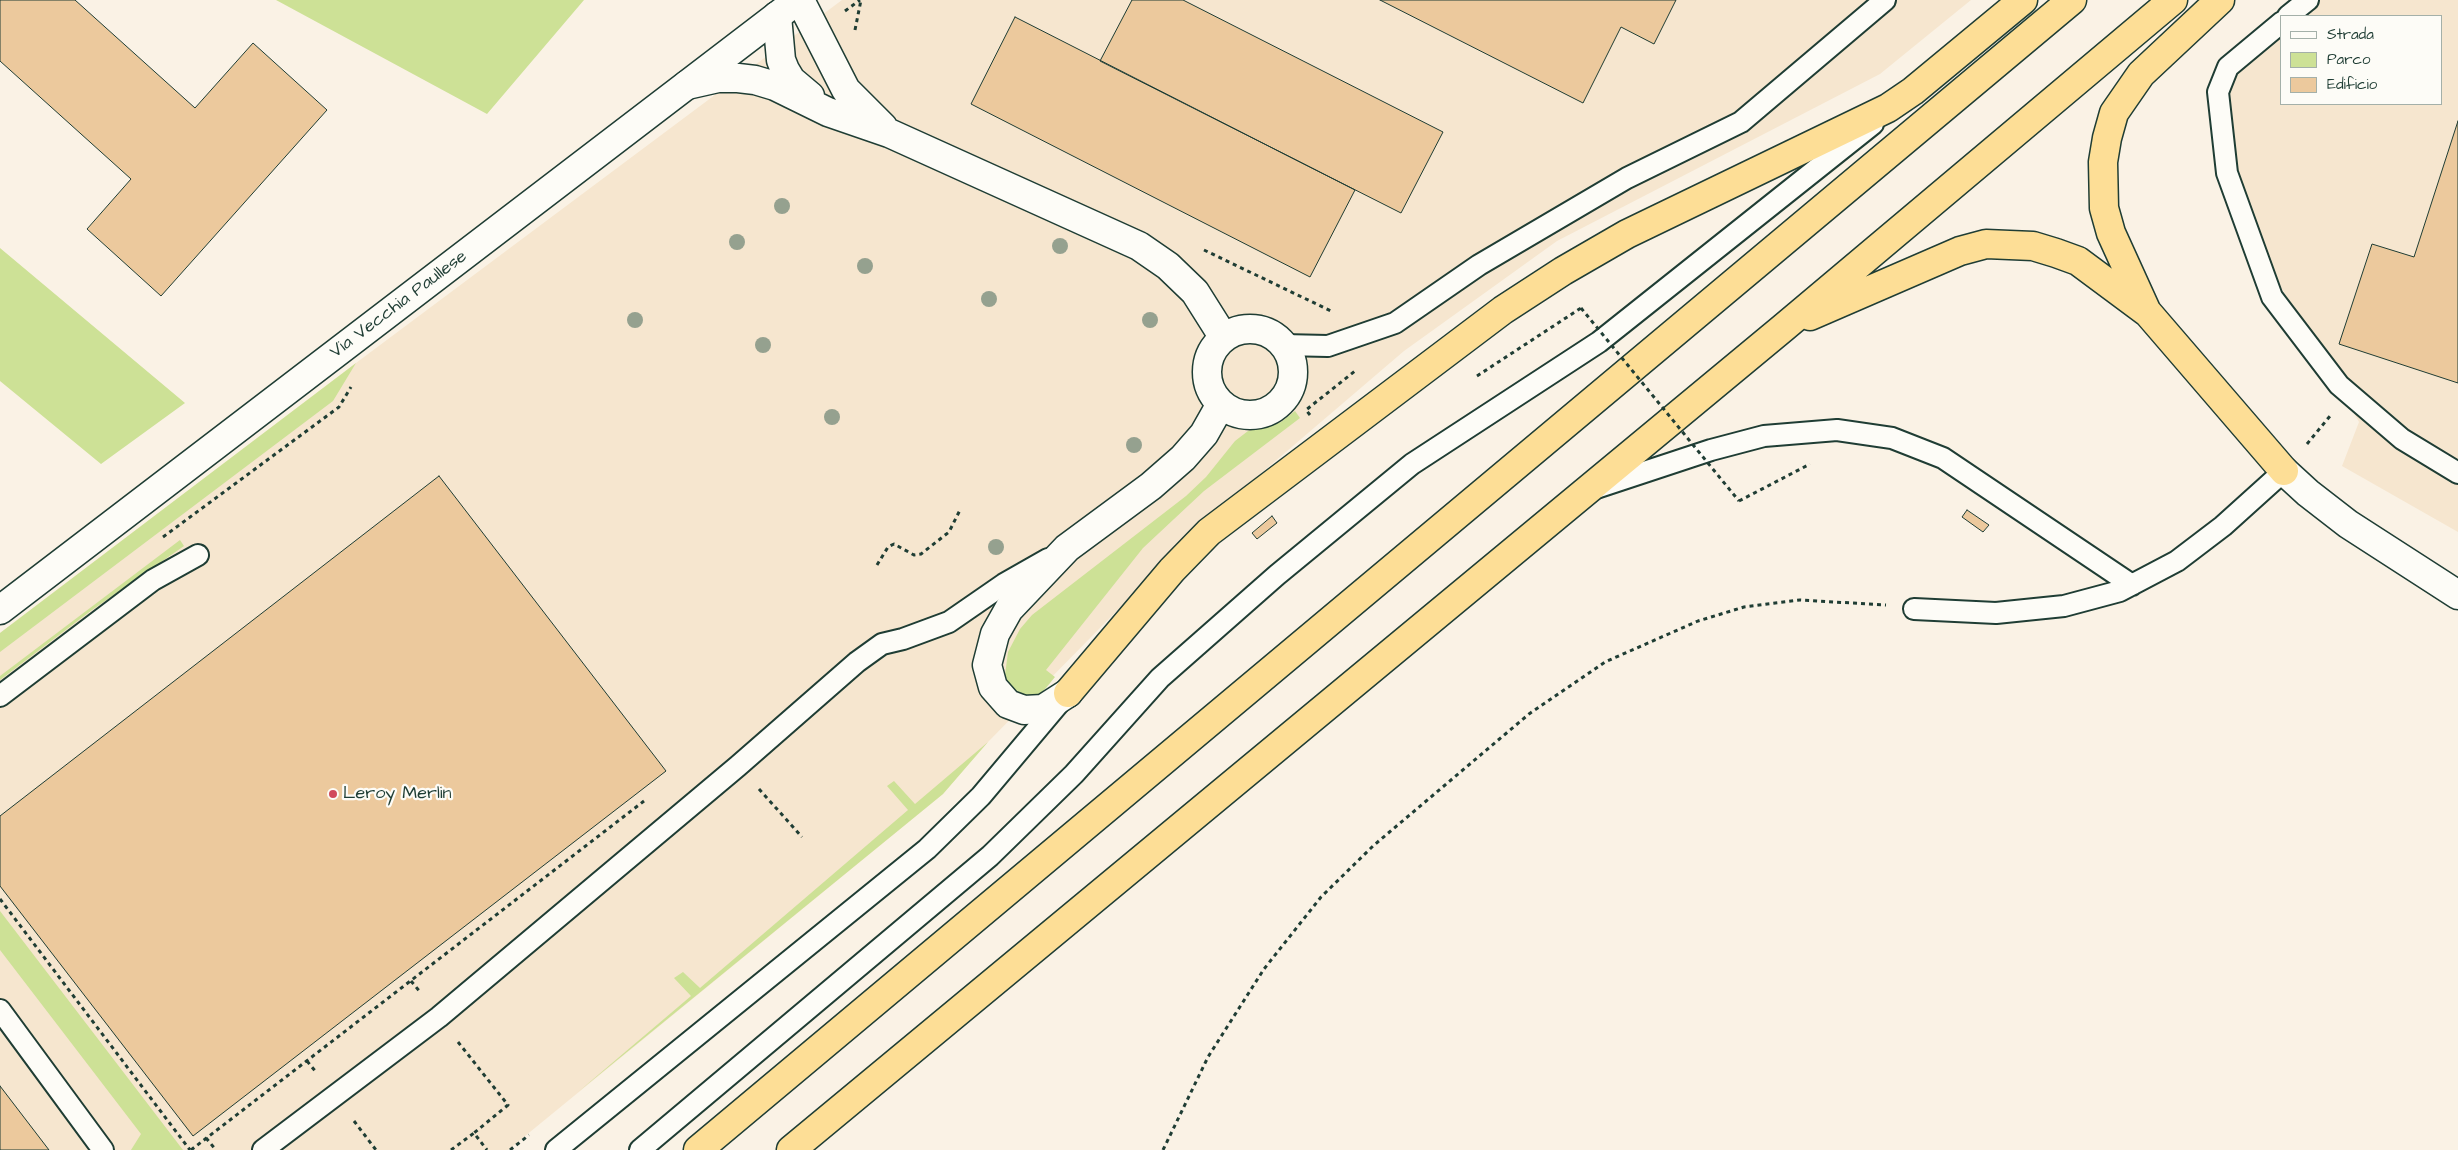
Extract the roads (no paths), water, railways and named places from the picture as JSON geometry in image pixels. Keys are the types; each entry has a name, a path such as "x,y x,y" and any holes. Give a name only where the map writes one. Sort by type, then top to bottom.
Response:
{"highway":[{"path":"1068,693 1172,570 1209,532 1503,310 1564,270 1627,234 1760,168 1850,128 1914,91 2023,0"},
{"path":"698,1150 2072,0"},
{"path":"791,1150 1783,328 2173,0"},
{"path":"2148,313 2111,233 2104,208 2103,162 2107,138 2114,113 2141,74 2162,52 2220,0"},
{"path":"1783,328 1960,251 1986,244 2033,246 2078,261 2148,313 2284,471"}],"street":[{"name":"Via Vecchia Paullese","path":"0,610 791,5"},
{"path":"791,5 781,60 791,80 828,112"},
{"path":"791,5 846,90 889,133"},
{"path":"687,85 718,78 755,80 775,86 828,112 889,133 1139,246 1168,266 1195,292 1224,338"},
{"path":"1249,329 1274,336 1283,345 1290,357 1293,371 1291,385 1284,398 1268,411 1246,415 1233,412 1221,404 1212,392 1208,371 1213,349 1224,338 1249,329"},
{"path":"1068,693 1043,709 1033,711 1016,708 999,696 990,677 987,665 995,634 1009,609 1068,548 1151,486 1183,458 1204,434 1221,404"},
{"path":"2284,471 2308,493 2348,524 2458,595"}],"lane":[{"path":"1283,345 1328,346 1395,323 1479,265 1628,178 1741,122 1885,0"},
{"path":"2289,15 2308,0"},
{"path":"2280,24 2228,67 2218,92 2227,173 2272,297 2339,385 2402,439 2458,474"},
{"path":"640,1150 990,856 1074,774 1160,678 1284,569 1412,464 1599,342 1914,91"},
{"path":"1585,492 1711,450 1764,436 1837,430 1875,435 1909,444 1943,458 2132,585"},
{"path":"1914,608 1996,613 2064,606 2120,591 2185,556 2223,526 2284,471"},
{"path":"264,1150 439,1017 738,766 857,662 882,644 903,640 949,622 1004,584 1068,548"},
{"path":"0,696 153,580 198,555"},
{"path":"556,1150 945,833 982,796 1068,693"},
{"path":"0,1010 103,1150"}],"place":[{"name":"Leroy Merlin","path":"333,794"}]}
